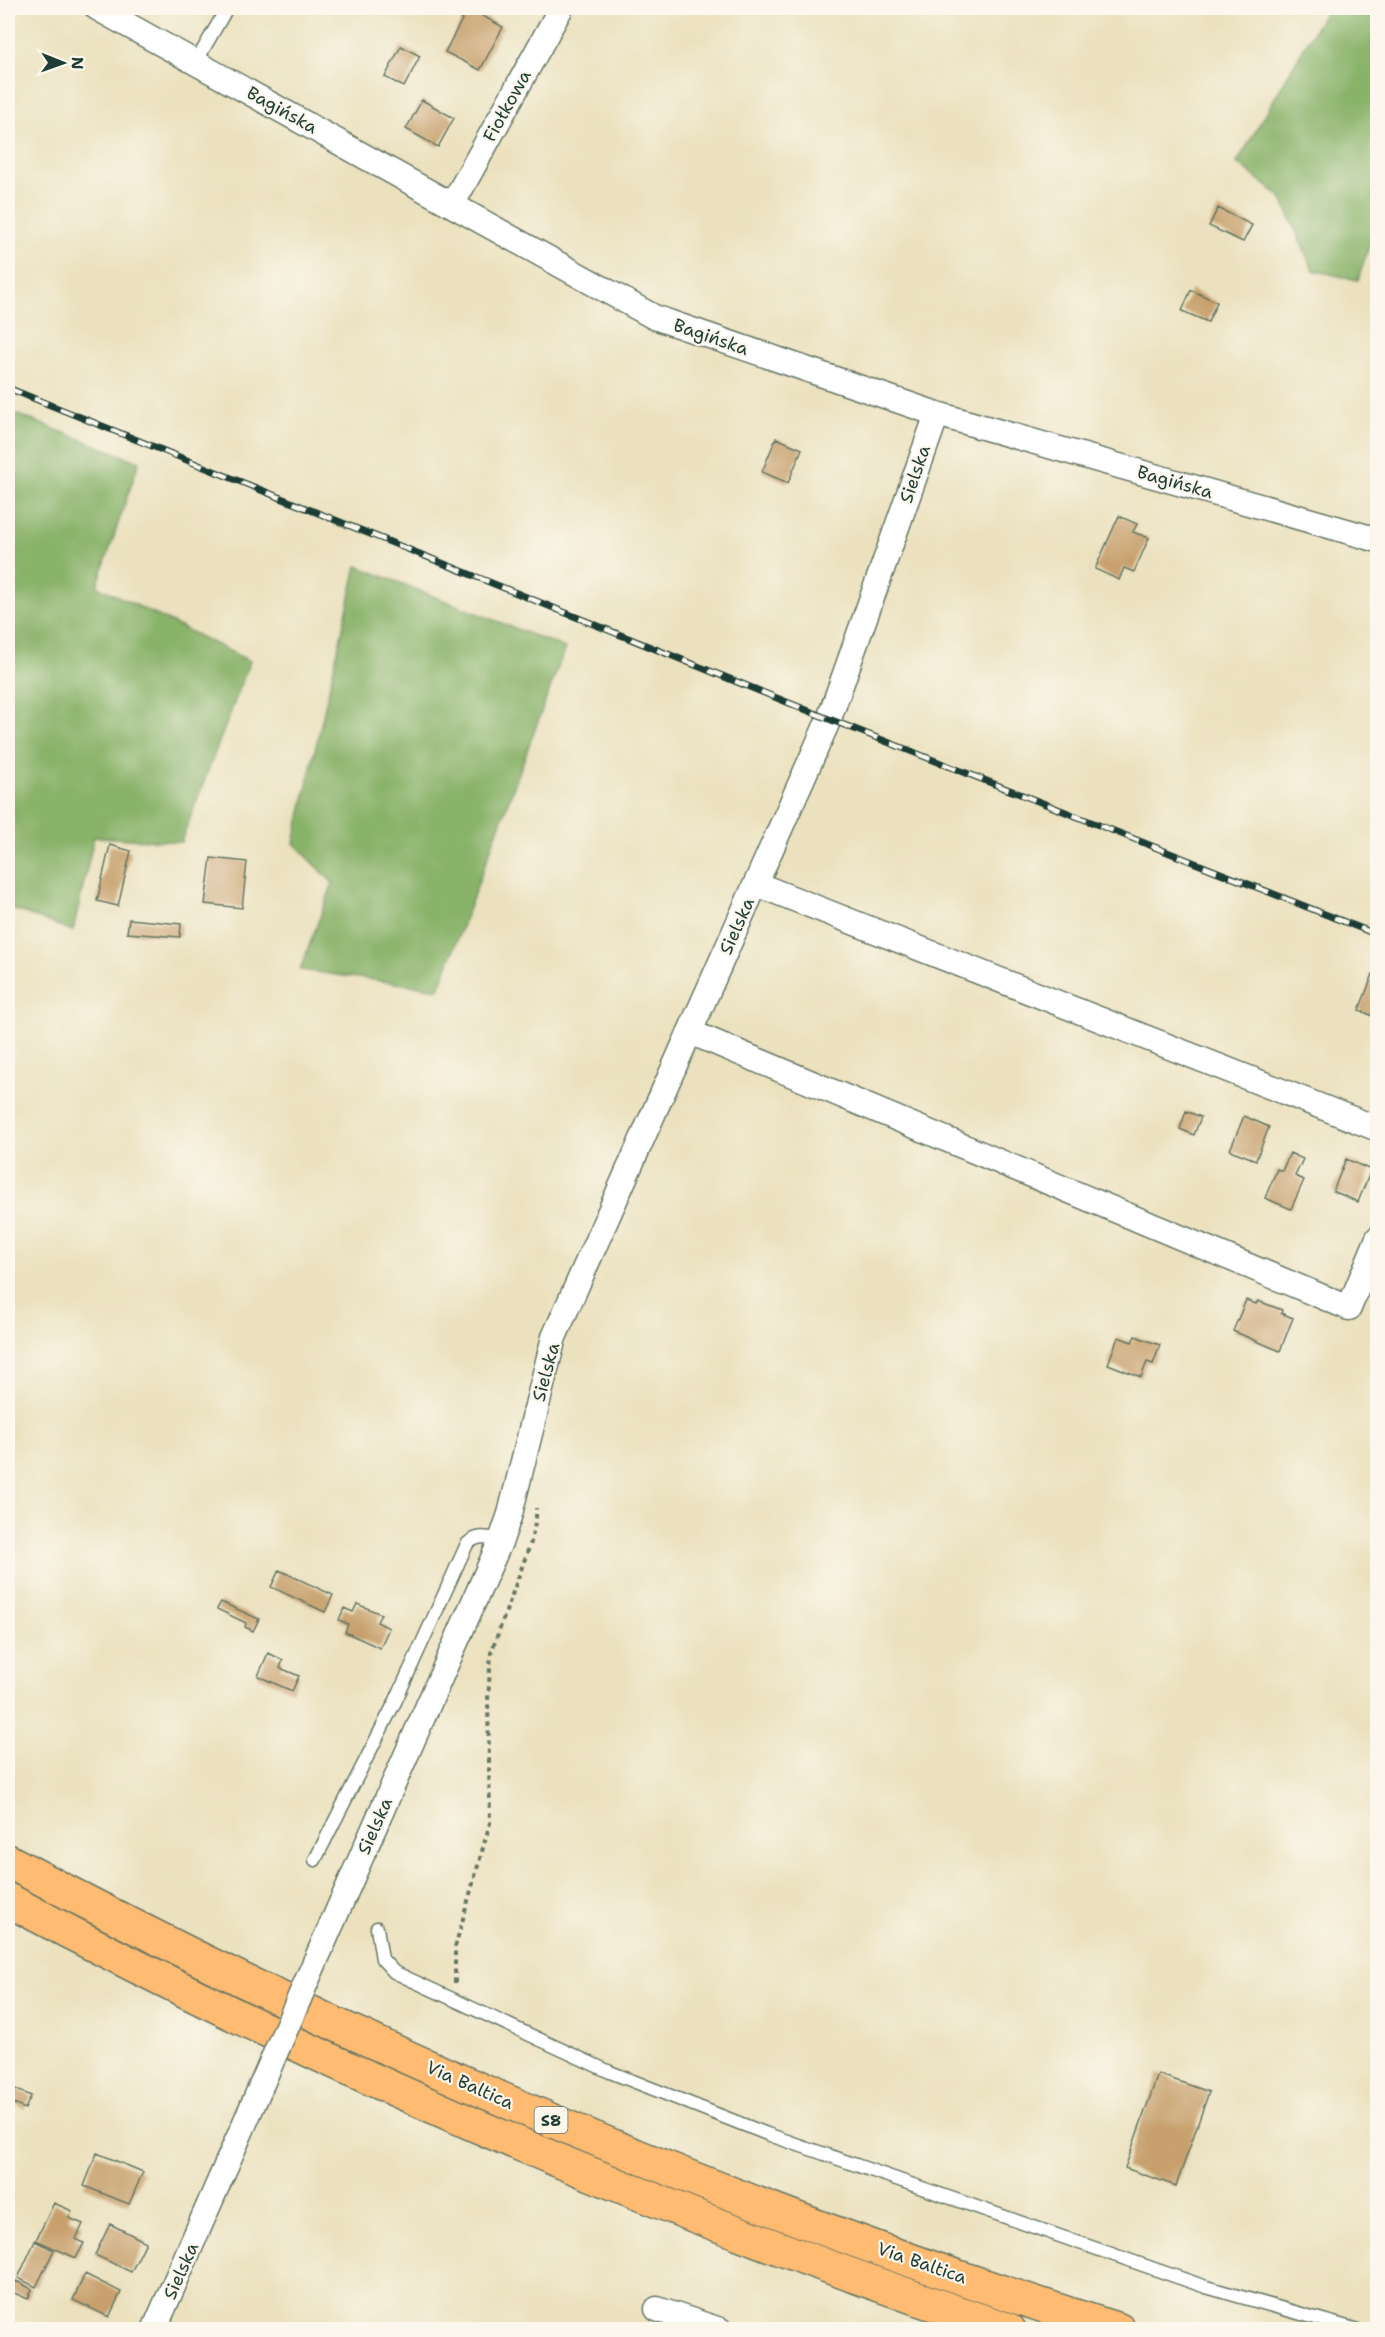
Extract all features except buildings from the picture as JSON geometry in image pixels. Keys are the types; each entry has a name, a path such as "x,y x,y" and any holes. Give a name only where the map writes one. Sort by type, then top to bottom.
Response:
{"highway":[{"name":"Via Baltica","path":"8,1861 238,1980 400,2055 580,2133 816,2226 1119,2330"},
{"name":"Via Baltica","path":"8,1900 241,2019 378,2084 506,2139 740,2235 1009,2330"}],"street":[{"name":"Bagińska","path":"97,8 654,317 937,414 1377,540"},
{"name":"Fiołkowa","path":"452,205 561,8"},
{"name":"Sielska","path":"154,2330 501,1540 555,1337 829,719 937,414"},
{"path":"756,884 1377,1129"},
{"path":"690,1032 1349,1308 1377,1238"},
{"path":"657,2309 720,2330"}],"lane":[{"path":"196,62 227,8"},
{"path":"315,1860 396,1700 467,1544 474,1538 484,1536 501,1540"},
{"path":"377,1928 382,1959 394,1972 610,2072 767,2134 1206,2287 1358,2330"}],"path":[{"path":"462,2004 455,1982 455,1947 490,1823 488,1700 491,1653 531,1542 536,1518 533,1502 516,1489"}],"green space":[{"path":"1327,8 1377,8 1377,221 1358,280 1313,270 1281,197 1237,163"},
{"path":"8,411 139,462 97,586 250,661 181,842 94,837 73,931 8,907"},
{"path":"357,566 565,648 439,989 300,970 333,883 294,843"}],"railway":[{"path":"8,388 829,719 1378,935"}]}
